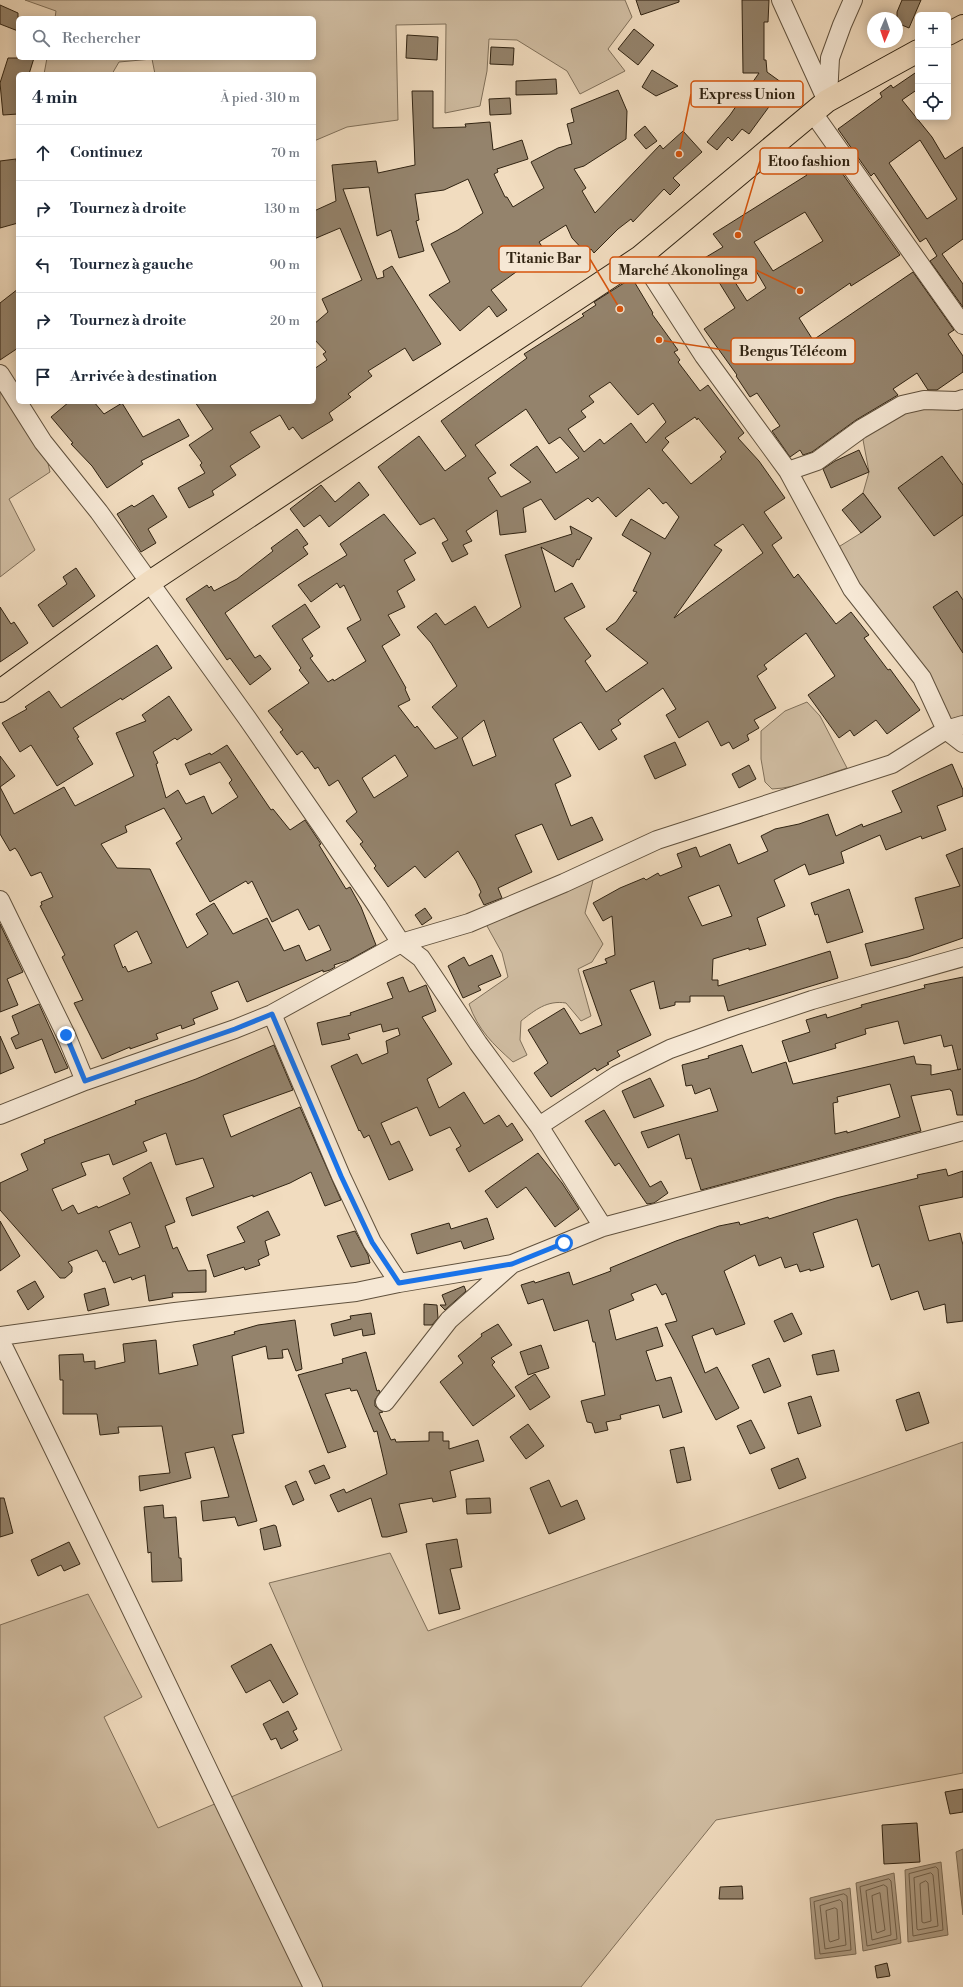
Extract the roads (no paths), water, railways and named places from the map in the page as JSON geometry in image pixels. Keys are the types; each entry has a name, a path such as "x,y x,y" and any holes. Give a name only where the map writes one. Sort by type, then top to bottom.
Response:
{"main road":[{"path":"951,32 963,26"},
{"path":"0,692 150,582 640,257 820,107 915,53"}],"street":[{"path":"781,0 820,107 963,325"},
{"path":"820,107 830,58 853,0"},
{"path":"640,257 704,356 788,471 852,589 922,678 955,727 963,743"},
{"path":"0,374 16,399"},
{"path":"788,471 817,461 861,430 902,405 924,400 957,401 963,399"},
{"path":"19,404 43,442 99,512 260,735 401,943 421,958 478,1043 539,1126 603,1227"},
{"path":"0,1115 85,1081 235,1029 272,1014 401,943 469,922 564,883 657,840 892,764 955,727"},
{"path":"0,900 66,1035 85,1081"},
{"path":"539,1126 617,1076 670,1049 812,1000 963,958"},
{"path":"272,1014 341,1176 372,1242 399,1283"},
{"path":"0,1336 175,1312 356,1292 399,1283 512,1264 603,1227 963,1131"},
{"path":"385,1402 449,1320 512,1264"},
{"path":"0,1340 84,1510 202,1759 313,1987"}],"water":[{"path":"963,1849 963,1915 956,1852"},
{"path":"941,1862 948,1935 908,1942 905,1870"},
{"path":"894,1873 901,1943 863,1951 856,1883"},
{"path":"850,1888 856,1954 815,1959 810,1898"}],"place":[{"name":"Express Union","path":"679,154"},
{"name":"Etoo fashion","path":"738,235"},
{"name":"Marché Akonolinga","path":"800,291"},
{"name":"Titanic Bar","path":"620,309"},
{"name":"Bengus Télécom","path":"659,340"}]}
